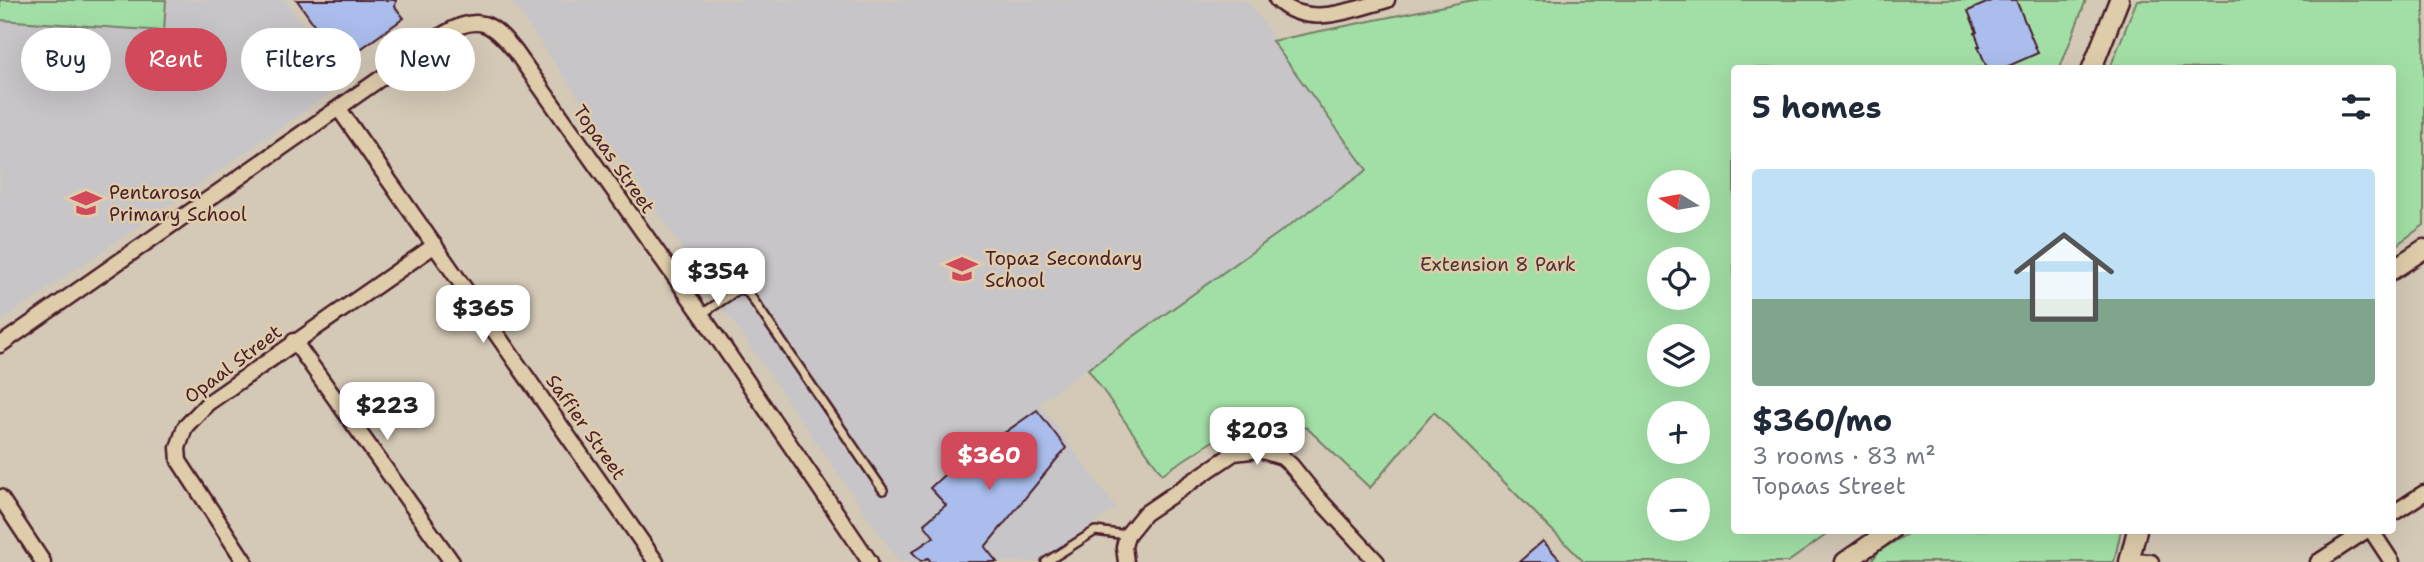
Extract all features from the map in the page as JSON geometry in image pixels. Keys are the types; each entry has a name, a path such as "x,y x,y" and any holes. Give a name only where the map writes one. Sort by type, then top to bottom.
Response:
{"street":[{"path":"1277,0 1289,9 1312,16 1347,11 1387,0"},
{"path":"2093,65 2119,0"},
{"name":"Topaas Street","path":"339,109 457,26 487,25 498,30 701,314 870,562"},
{"path":"0,345 339,109"},
{"name":"Saffier Street","path":"339,109 656,562"},
{"name":"Opaal Street","path":"245,562 181,467 178,448 186,427 208,402 435,244"},
{"path":"2396,267 2424,249"},
{"path":"294,341 452,562"},
{"path":"1126,562 1124,547 1127,535 1144,514 1234,453 1259,450 1282,457 1291,465 1377,562"},
{"path":"2396,511 2424,493"},
{"path":"0,497 43,562"},
{"path":"1847,562 1886,534"},
{"path":"2136,534 2129,561 2151,562"},
{"path":"2318,562 2363,534"},
{"path":"2372,534 2392,562"}],"lane":[{"path":"701,314 739,289 747,291 883,490"},
{"path":"1046,562 1095,531 1127,535"}],"shaded area":[{"name":"Pentarosa Primary School","path":"0,0 285,0 305,28 241,28 241,91 334,91 0,322"},
{"name":"Topaz Secondary School","path":"511,0 1247,0 1367,170 1039,403 1116,508 1086,529 1091,537 1057,562 899,562"}],"green space":[{"path":"0,0 166,0 164,28 125,28 0,20"},
{"name":"Extension 8 Park","path":"1473,0 2086,0 2061,65 1731,65 1731,534 1827,534 1788,562 1584,562 1434,412 1370,488 1307,428 1250,417 1162,474 1088,369 1367,170 1272,41"},
{"path":"2137,0 2424,0 2424,225 2396,245 2396,65 2111,65"},
{"path":"1907,534 2120,534 2114,562 1871,562 1879,551"}],"building":[{"path":"297,0 396,0 395,7 404,18 390,28 375,28 375,39 361,49 361,28 317,28"},
{"path":"1993,0 2016,0 2038,53 2011,65 1986,65 1968,11"},
{"path":"1037,410 1066,448 985,547 997,562 931,562 928,558 921,561 912,552 934,537 924,524 946,505 930,488 944,475"},
{"path":"1543,541 1562,562 1519,562"}],"place":[{"name":"Pentarosa Primary School","path":"86,203"},
{"name":"Topaz Secondary School","path":"962,269"}]}
